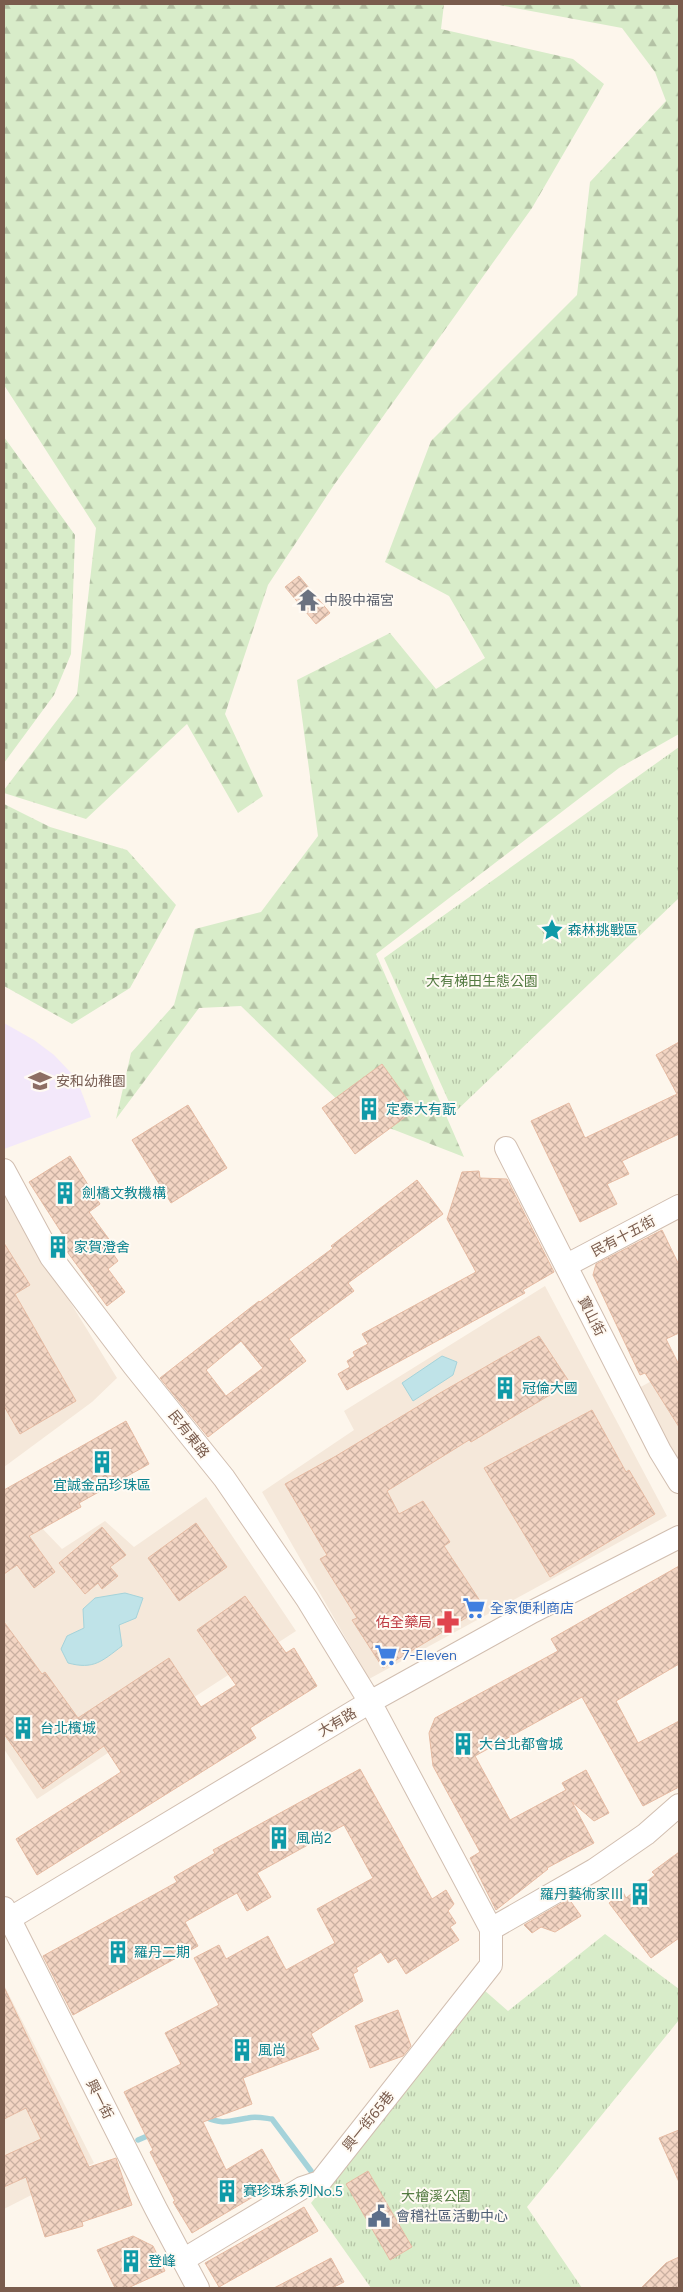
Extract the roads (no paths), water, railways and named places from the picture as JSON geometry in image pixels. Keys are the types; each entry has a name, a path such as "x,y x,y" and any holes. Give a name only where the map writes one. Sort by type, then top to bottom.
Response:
{"street":[{"name":"寶山街","path":"506,1148 660,1451 679,1482"},
{"name":"民有東路","path":"4,1170 51,1256 134,1366 224,1478 307,1598 370,1702"},
{"name":"民有十五街","path":"567,1266 679,1206"},
{"name":"大有路","path":"6,1916 370,1702 532,1612 679,1536"},
{"name":"興一街65巷","path":"183,2260 302,2188 320,2182 491,1965 490,1929 370,1702"},
{"path":"490,1929 594,1870 646,1834 679,1805"},
{"name":"興一街","path":"6,1916 198,2288"}],"water":[{"path":"442,1356 457,1362 453,1375 413,1401 402,1383"},
{"path":"125,1593 143,1598 136,1618 119,1625 122,1646 103,1660 91,1665 68,1663 61,1649 67,1636 84,1628 83,1609 95,1598"}],"waterway":[{"path":"205,2117 222,2122 254,2117 272,2119 311,2171"},
{"path":"138,2140 152,2134"}],"place":[{"name":"中股中福宮","path":"308,600"},
{"name":"森林挑戰區","path":"552,930"},
{"name":"安和幼稚園","path":"40,1081"},
{"name":"定泰大有翫","path":"369,1109"},
{"name":"劍橋文教機構","path":"65,1193"},
{"name":"家賀澄舍","path":"58,1247"},
{"name":"冠倫大國","path":"505,1388"},
{"name":"宜誠金品珍珠區","path":"102,1462"},
{"name":"全家便利商店","path":"474,1608"},
{"name":"佑全藥局","path":"448,1622"},
{"name":"7-Eleven","path":"386,1655"},
{"name":"台北檳城","path":"23,1728"},
{"name":"大台北都會城","path":"463,1744"},
{"name":"風尚2","path":"279,1838"},
{"name":"羅丹藝術家Ⅲ","path":"640,1894"},
{"name":"羅丹二期","path":"118,1952"},
{"name":"風尚","path":"242,2050"},
{"name":"賽珍珠系列No.5","path":"227,2191"},
{"name":"會稽社區活動中心","path":"379,2216"},
{"name":"登峰","path":"131,2261"}],"park label":[{"name":"大有梯田生態公園","path":"482,981"},
{"name":"大檜溪公園","path":"436,2196"}]}
